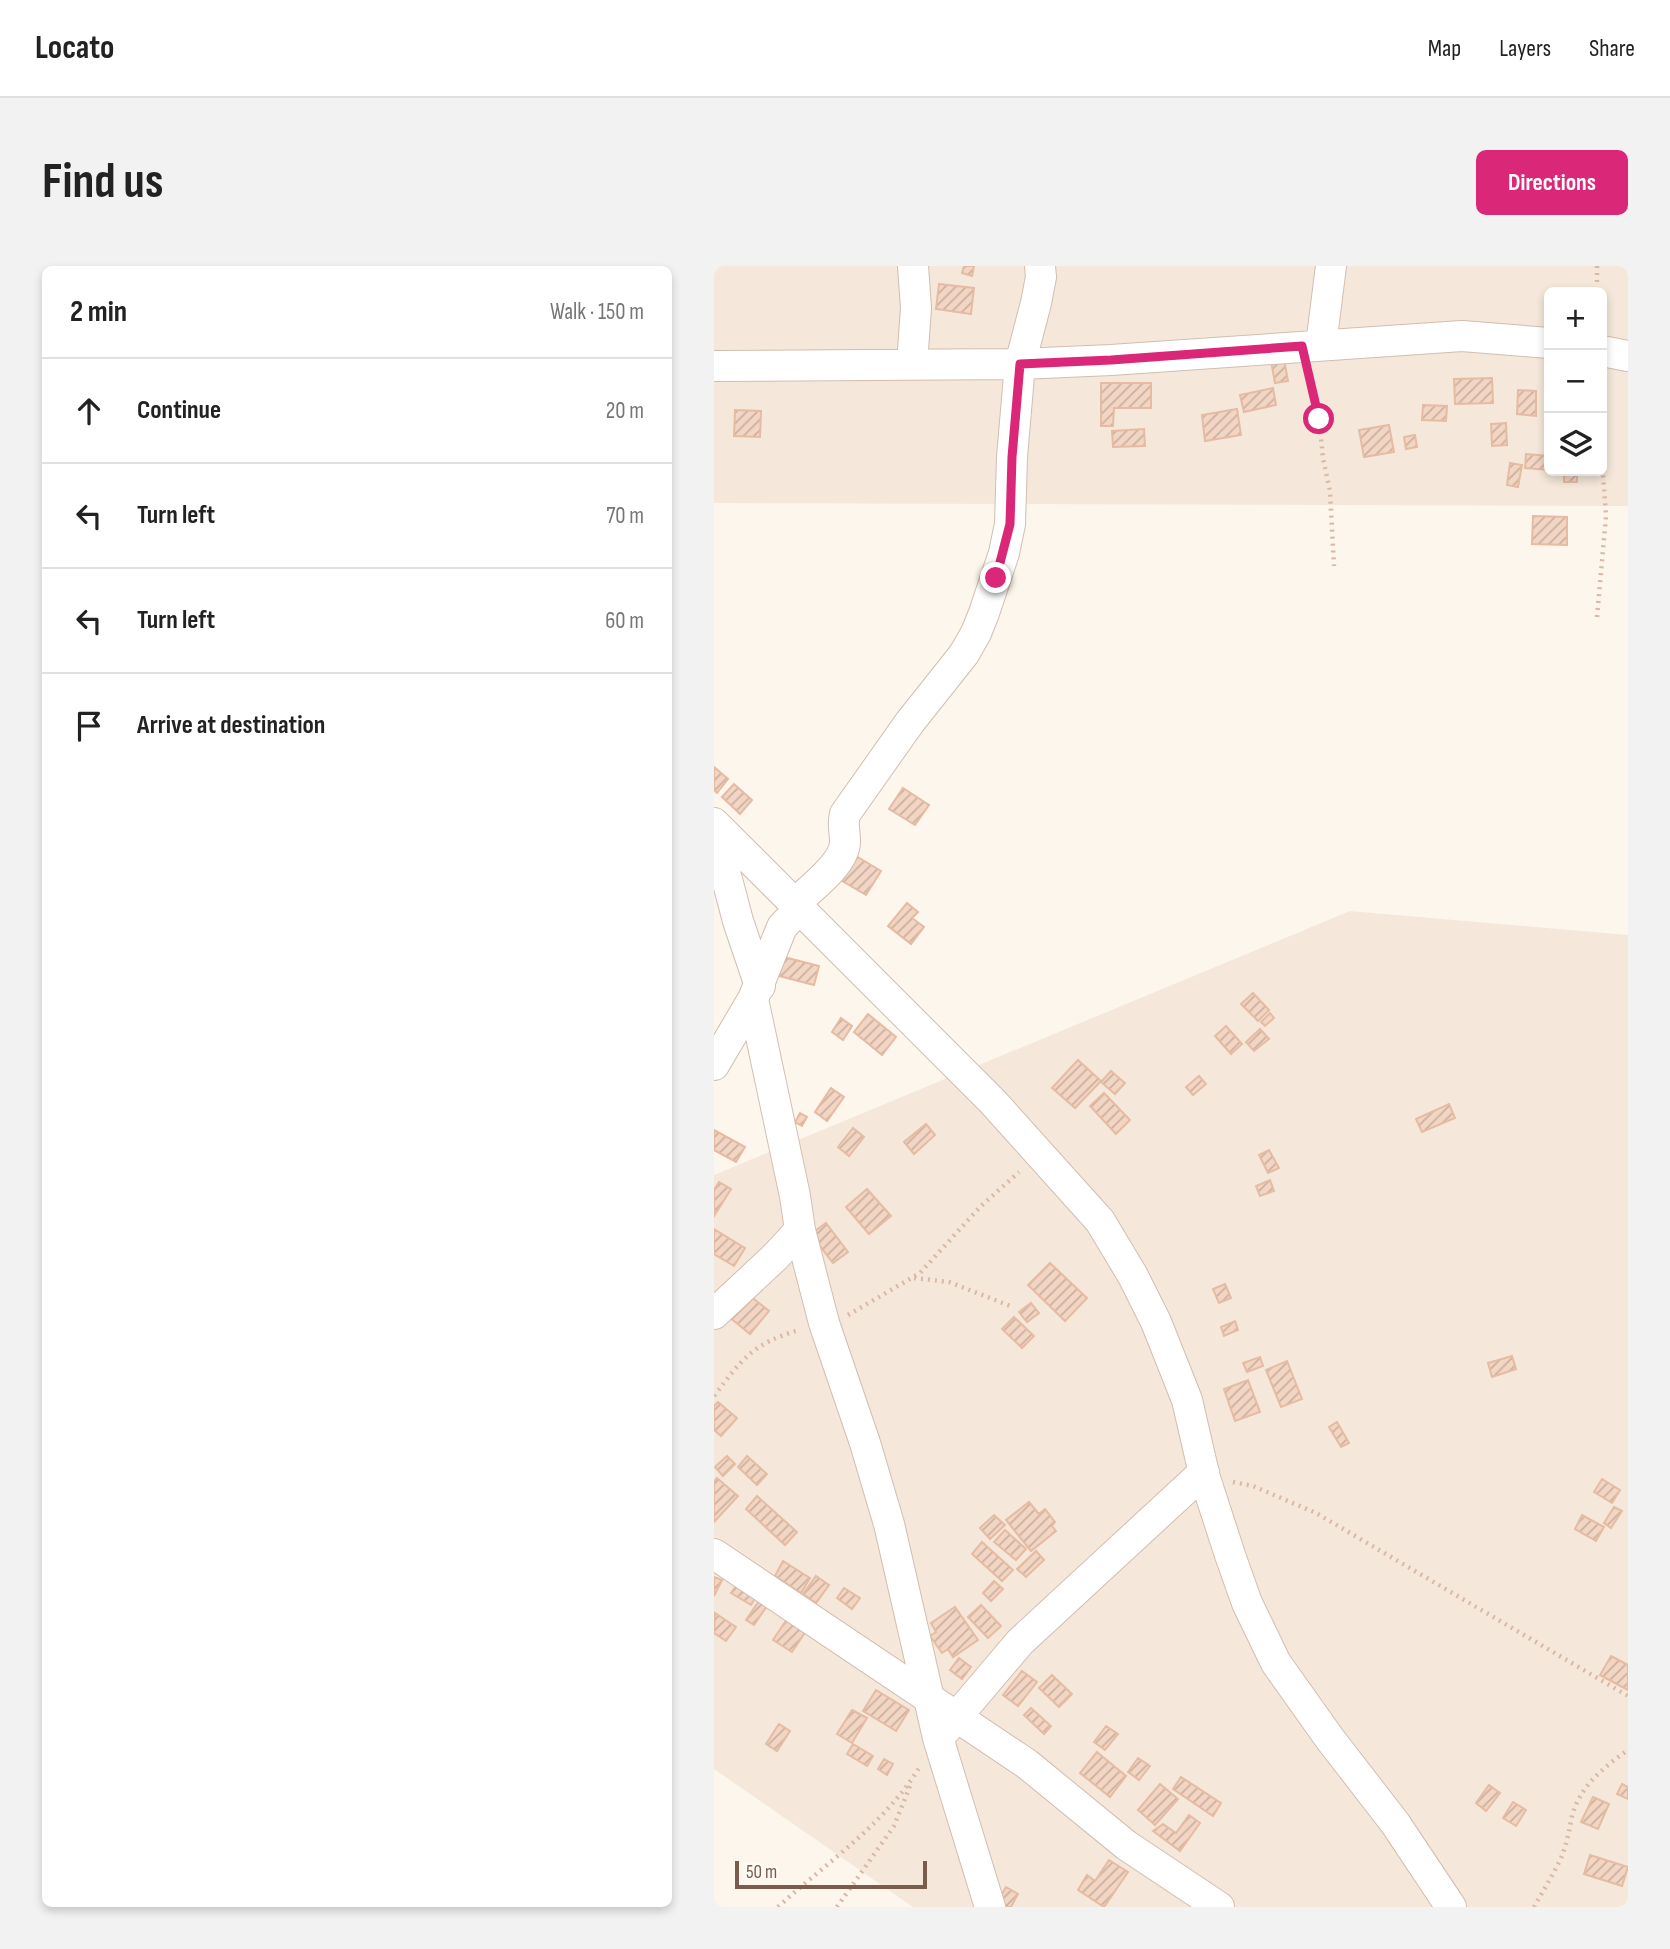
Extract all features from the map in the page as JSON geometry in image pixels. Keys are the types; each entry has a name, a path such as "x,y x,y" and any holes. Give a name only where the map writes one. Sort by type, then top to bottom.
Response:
{"street":[{"path":"912,364 916,309 913,266"},
{"path":"714,1065 756,992 782,927 796,906 834,867 846,842 842,824 850,807 910,722 964,654 976,633 1004,553 1010,524 1012,457 1020,364 1036,303 1041,266"},
{"path":"1311,346 1331,266"},
{"path":"714,366 1020,364 1462,335 1544,343"},
{"path":"1607,352 1628,356"},
{"path":"714,823 993,1102 1100,1221 1133,1276 1156,1322 1187,1400 1204,1475 1247,1603 1276,1663 1395,1823 1451,1907"},
{"path":"714,830 756,992 800,1230 824,1323 889,1524 930,1701 947,1728 990,1907"},
{"path":"714,1314 800,1230"},
{"path":"947,1728 1020,1642 1204,1475"},
{"path":"714,1555 930,1701"},
{"path":"947,1728 1027,1764 1126,1845 1219,1907"}],"path":[{"path":"1597,266 1597,287"},
{"path":"1311,346 1323,458 1330,491 1334,566"},
{"path":"1597,617 1606,516 1603,476"},
{"path":"714,1396 737,1364 761,1344 777,1336 851,1314 920,1273 980,1207 1041,1155"},
{"path":"913,1278 949,1282 1013,1307"},
{"path":"1204,1475 1254,1486 1316,1513 1628,1696"},
{"path":"778,1907 868,1831 890,1808 947,1728"},
{"path":"1534,1907 1560,1859 1581,1795 1593,1778 1628,1750"},
{"path":"837,1907 894,1826 911,1780"}],"shaded area":[{"path":"714,266 1628,266 1628,506 714,503"},
{"path":"1350,911 1628,935 1628,1907 913,1907 714,1769 714,1175"}],"building":[{"path":"964,266 974,266 972,276 962,273"},
{"path":"939,284 974,288 971,314 936,309"},
{"path":"1284,359 1288,381 1275,383 1271,361"},
{"path":"1492,378 1493,403 1455,404 1454,379"},
{"path":"1101,383 1151,383 1151,408 1114,408 1113,426 1101,426"},
{"path":"1273,388 1276,405 1244,412 1240,395"},
{"path":"1518,390 1536,391 1536,416 1517,414"},
{"path":"1423,405 1447,406 1446,421 1422,420"},
{"path":"1237,409 1241,435 1205,441 1202,415"},
{"path":"735,410 761,411 760,437 734,436"},
{"path":"1506,423 1507,445 1492,446 1491,424"},
{"path":"1389,425 1394,452 1364,457 1359,430"},
{"path":"1144,429 1145,446 1113,447 1112,431"},
{"path":"1415,435 1417,447 1406,449 1404,437"},
{"path":"1526,454 1544,456 1544,470 1525,468"},
{"path":"1510,463 1522,465 1518,487 1507,485"},
{"path":"1564,476 1577,476 1577,482 1564,482"},
{"path":"1533,516 1567,517 1567,545 1532,544"},
{"path":"714,767 728,779 717,793 714,790"},
{"path":"734,784 752,800 740,814 722,797"},
{"path":"903,788 929,805 915,825 889,809"},
{"path":"851,853 881,871 866,895 837,878"},
{"path":"907,903 918,912 912,918 924,927 911,944 888,926"},
{"path":"784,957 819,966 814,985 779,976"},
{"path":"1253,993 1269,1010 1258,1021 1241,1004"},
{"path":"1270,1013 1274,1018 1265,1026 1261,1022"},
{"path":"868,1014 896,1037 882,1055 854,1032"},
{"path":"841,1018 852,1026 843,1040 832,1032"},
{"path":"1226,1026 1242,1044 1231,1054 1215,1036"},
{"path":"1260,1029 1269,1039 1254,1051 1246,1042"},
{"path":"1078,1060 1101,1081 1075,1108 1052,1088"},
{"path":"1111,1071 1125,1083 1115,1094 1101,1082"},
{"path":"1199,1076 1206,1084 1193,1095 1186,1087"},
{"path":"831,1088 844,1097 827,1121 815,1112"},
{"path":"1104,1093 1130,1120 1116,1134 1090,1106"},
{"path":"1449,1104 1455,1118 1422,1132 1416,1119"},
{"path":"800,1113 807,1117 802,1126 795,1122"},
{"path":"926,1124 935,1135 914,1154 904,1142"},
{"path":"853,1128 864,1137 849,1156 838,1147"},
{"path":"714,1130 745,1147 736,1162 714,1150"},
{"path":"1269,1150 1279,1168 1268,1173 1259,1155"},
{"path":"1270,1180 1274,1191 1260,1196 1256,1186"},
{"path":"719,1182 731,1189 714,1216 714,1190"},
{"path":"867,1189 891,1216 869,1234 846,1207"},
{"path":"826,1223 848,1252 833,1263 811,1234"},
{"path":"714,1229 745,1248 734,1266 714,1254"},
{"path":"1050,1263 1087,1298 1065,1321 1028,1285"},
{"path":"1225,1284 1231,1298 1219,1303 1213,1289"},
{"path":"749,1295 769,1311 750,1334 729,1317"},
{"path":"1031,1303 1039,1313 1027,1322 1019,1312"},
{"path":"1014,1317 1034,1336 1022,1348 1002,1329"},
{"path":"1235,1321 1238,1330 1224,1336 1221,1327"},
{"path":"1512,1356 1516,1369 1492,1377 1488,1363"},
{"path":"1260,1357 1263,1366 1247,1372 1243,1363"},
{"path":"1287,1361 1302,1399 1281,1407 1266,1370"},
{"path":"1248,1380 1260,1412 1235,1421 1224,1389"},
{"path":"718,1402 737,1418 721,1436 714,1430 714,1406"},
{"path":"1337,1422 1349,1443 1341,1447 1329,1427"},
{"path":"727,1456 735,1464 723,1476 715,1467"},
{"path":"747,1456 767,1474 757,1485 738,1467"},
{"path":"717,1478 738,1496 714,1522 714,1482"},
{"path":"1602,1479 1620,1490 1612,1503 1594,1492"},
{"path":"757,1496 797,1532 785,1545 746,1509"},
{"path":"1029,1502 1039,1514 1045,1509 1055,1522 1052,1526 1056,1531 1031,1551 1006,1520"},
{"path":"1614,1507 1622,1511 1611,1528 1604,1523"},
{"path":"994,1515 1005,1525 990,1539 980,1528"},
{"path":"1582,1515 1604,1527 1596,1541 1575,1529"},
{"path":"1005,1530 1026,1549 1016,1560 994,1542"},
{"path":"982,1542 1013,1570 1002,1581 972,1554"},
{"path":"1036,1551 1044,1560 1026,1577 1017,1569"},
{"path":"783,1561 810,1578 801,1593 775,1576"},
{"path":"816,1576 829,1585 816,1603 803,1594"},
{"path":"714,1577 722,1580 714,1596"},
{"path":"994,1581 1003,1589 991,1601 983,1593"},
{"path":"738,1583 757,1595 751,1605 731,1593"},
{"path":"844,1588 860,1598 852,1609 837,1598"},
{"path":"761,1598 769,1603 754,1625 746,1620"},
{"path":"981,1605 1001,1626 988,1638 968,1617"},
{"path":"955,1607 978,1640 953,1657 948,1649 942,1653 930,1636 936,1632 931,1623"},
{"path":"715,1613 736,1627 726,1641 714,1633"},
{"path":"787,1619 806,1631 792,1652 773,1640"},
{"path":"1611,1656 1628,1665 1628,1690 1600,1675"},
{"path":"959,1658 971,1667 962,1679 950,1670"},
{"path":"1022,1671 1037,1682 1018,1706 1003,1695"},
{"path":"1052,1675 1072,1694 1059,1707 1039,1688"},
{"path":"876,1690 909,1710 896,1731 863,1711"},
{"path":"1031,1708 1051,1726 1044,1734 1024,1715"},
{"path":"852,1710 867,1718 852,1743 837,1734"},
{"path":"779,1724 790,1731 777,1751 766,1744"},
{"path":"1106,1726 1118,1734 1105,1750 1094,1742"},
{"path":"853,1744 873,1756 867,1766 847,1754"},
{"path":"1097,1752 1126,1776 1110,1797 1080,1773"},
{"path":"1138,1758 1150,1766 1139,1780 1128,1772"},
{"path":"884,1759 893,1764 887,1775 878,1769"},
{"path":"1181,1777 1221,1803 1213,1816 1173,1789"},
{"path":"1160,1784 1178,1799 1155,1825 1138,1810"},
{"path":"1622,1784 1628,1787 1628,1799 1617,1794"},
{"path":"1489,1785 1500,1793 1486,1811 1476,1803"},
{"path":"1593,1797 1609,1804 1598,1829 1581,1822"},
{"path":"1513,1802 1526,1810 1516,1826 1503,1818"},
{"path":"1189,1815 1200,1823 1180,1851 1153,1831 1163,1824 1176,1833"},
{"path":"1590,1855 1628,1867 1622,1886 1584,1874"},
{"path":"1109,1860 1128,1872 1104,1907 1078,1890 1087,1875 1095,1881"},
{"path":"1006,1887 1018,1894 1011,1907 996,1907 995,1906"}],"route":[{"path":"996,578 1010,524 1012,457 1020,364 1302,346 1319,419"}]}
